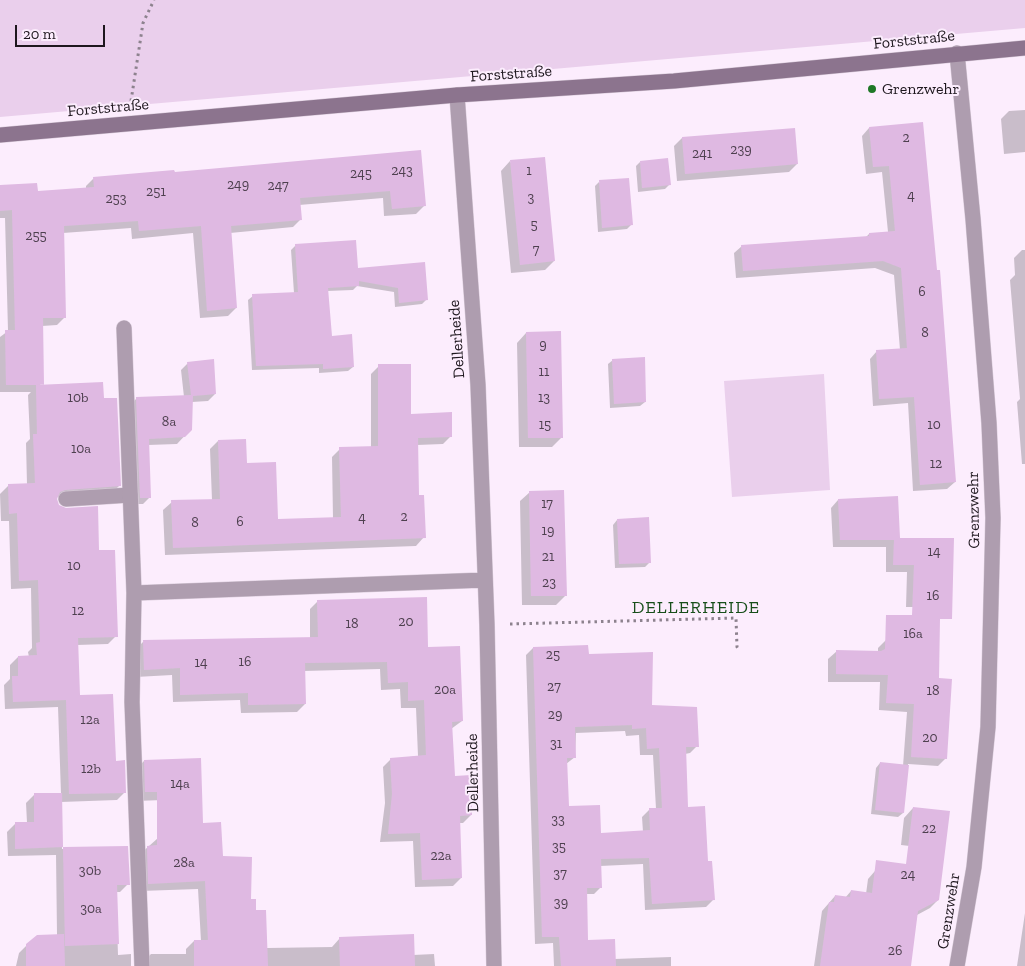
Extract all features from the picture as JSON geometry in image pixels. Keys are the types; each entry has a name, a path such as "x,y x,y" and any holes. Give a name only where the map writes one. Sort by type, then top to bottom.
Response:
{"street":[{"name":"Forststraße","path":"0,135 458,95 674,81 1025,48"},
{"name":"Grenzwehr","path":"957,53 976,248 989,423 993,518 988,727 974,867 957,966"},
{"name":"Dellerheide","path":"458,95 478,385 486,580 494,966"},
{"path":"124,328 134,594 132,702 142,966"},
{"path":"66,499 130,495"},
{"path":"134,594 486,580"}],"path":[{"path":"128,124 143,23 154,0"},
{"path":"487,625 736,618 737,647 739,650"}],"shaded area":[{"path":"0,0 1025,0 1025,28 0,117"},
{"path":"824,374 830,490 732,497 724,381"}],"building":[{"path":"923,122 937,270 940,270 956,482 920,485 914,397 879,399 876,350 907,348 901,268 883,261 743,271 741,245 869,236 869,233 895,231 889,166 873,167 869,127"},
{"path":"795,128 798,164 685,174 682,137"},
{"path":"421,150 426,206 392,209 390,191 300,198 302,220 231,226 237,308 207,311 201,226 139,231 138,221 64,226 66,318 43,318 44,385 6,385 5,330 15,330 12,210 0,211 0,185 37,183 38,191 94,187 93,177 174,170 175,172"},
{"path":"545,157 555,261 520,265 510,160"},
{"path":"668,158 671,185 642,188 640,161"},
{"path":"629,178 633,225 602,228 599,180"},
{"path":"356,240 358,268 425,262 428,300 399,303 398,288 359,281 359,286 328,288 332,336 352,334 354,367 323,369 323,364 256,366 252,294 298,292 295,244"},
{"path":"561,331 563,438 528,438 526,332"},
{"path":"645,357 646,402 614,404 612,359"},
{"path":"214,359 216,394 193,396 192,430 185,437 149,439 151,498 140,498 136,397 191,395 187,362"},
{"path":"378,364 411,364 411,414 452,412 452,437 418,438 419,495 424,495 426,538 173,548 171,500 220,499 218,440 246,439 247,463 276,462 278,519 341,517 339,447 378,446"},
{"path":"103,382 104,398 117,398 121,486 65,490 60,492 57,499 59,505 66,508 98,506 99,550 115,550 118,637 78,638 80,695 113,694 116,761 125,760 126,793 69,794 66,700 13,702 12,676 18,676 18,656 37,655 36,643 40,642 38,580 19,581 17,513 9,514 8,484 35,483 33,434 37,434 36,385"},
{"path":"564,490 567,596 531,596 529,491"},
{"path":"898,496 900,538 954,538 952,619 940,619 939,678 952,679 947,759 911,757 914,704 886,703 888,675 836,674 836,650 881,651 885,649 886,615 912,615 914,565 893,565 894,540 840,540 838,499"},
{"path":"649,517 651,563 619,564 617,519"},
{"path":"427,597 428,647 460,646 463,721 452,722 455,776 471,775 472,815 460,816 462,878 422,880 420,833 388,834 392,794 390,758 426,755 424,700 408,701 408,682 388,683 387,662 305,663 306,704 248,705 248,693 180,695 180,668 144,670 143,640 318,637 317,600"},
{"path":"588,645 589,654 653,652 652,705 697,707 699,747 686,747 688,807 705,806 708,861 712,861 715,900 652,904 649,858 601,859 602,888 587,888 588,940 615,939 616,966 561,966 559,937 542,937 533,647","holes":["632,725 632,729 646,728 647,749 659,748 662,808 649,808 650,830 601,833 600,805 569,806 567,758 576,758 575,727"]},
{"path":"201,758 203,823 221,822 223,856 252,857 251,899 256,899 256,910 266,910 268,966 194,966 194,940 208,940 205,881 148,884 147,846 157,845 157,792 145,792 144,760"},
{"path":"880,762 909,765 904,813 875,810"},
{"path":"34,793 62,793 63,847 15,849 15,822 34,822"},
{"path":"913,807 950,811 939,900 918,911 911,966 820,966 829,902 834,902 835,895 850,897 851,890 872,893 876,860 906,864"},
{"path":"128,846 130,885 117,885 119,944 65,946 63,847"},
{"path":"64,934 65,966 26,966 26,944 37,935"},
{"path":"414,934 415,966 340,966 339,937"}],"place":[{"name":"Grenzwehr","path":"872,89"}],"district":[{"name":"DELLERHEIDE","path":"696,608"}]}
